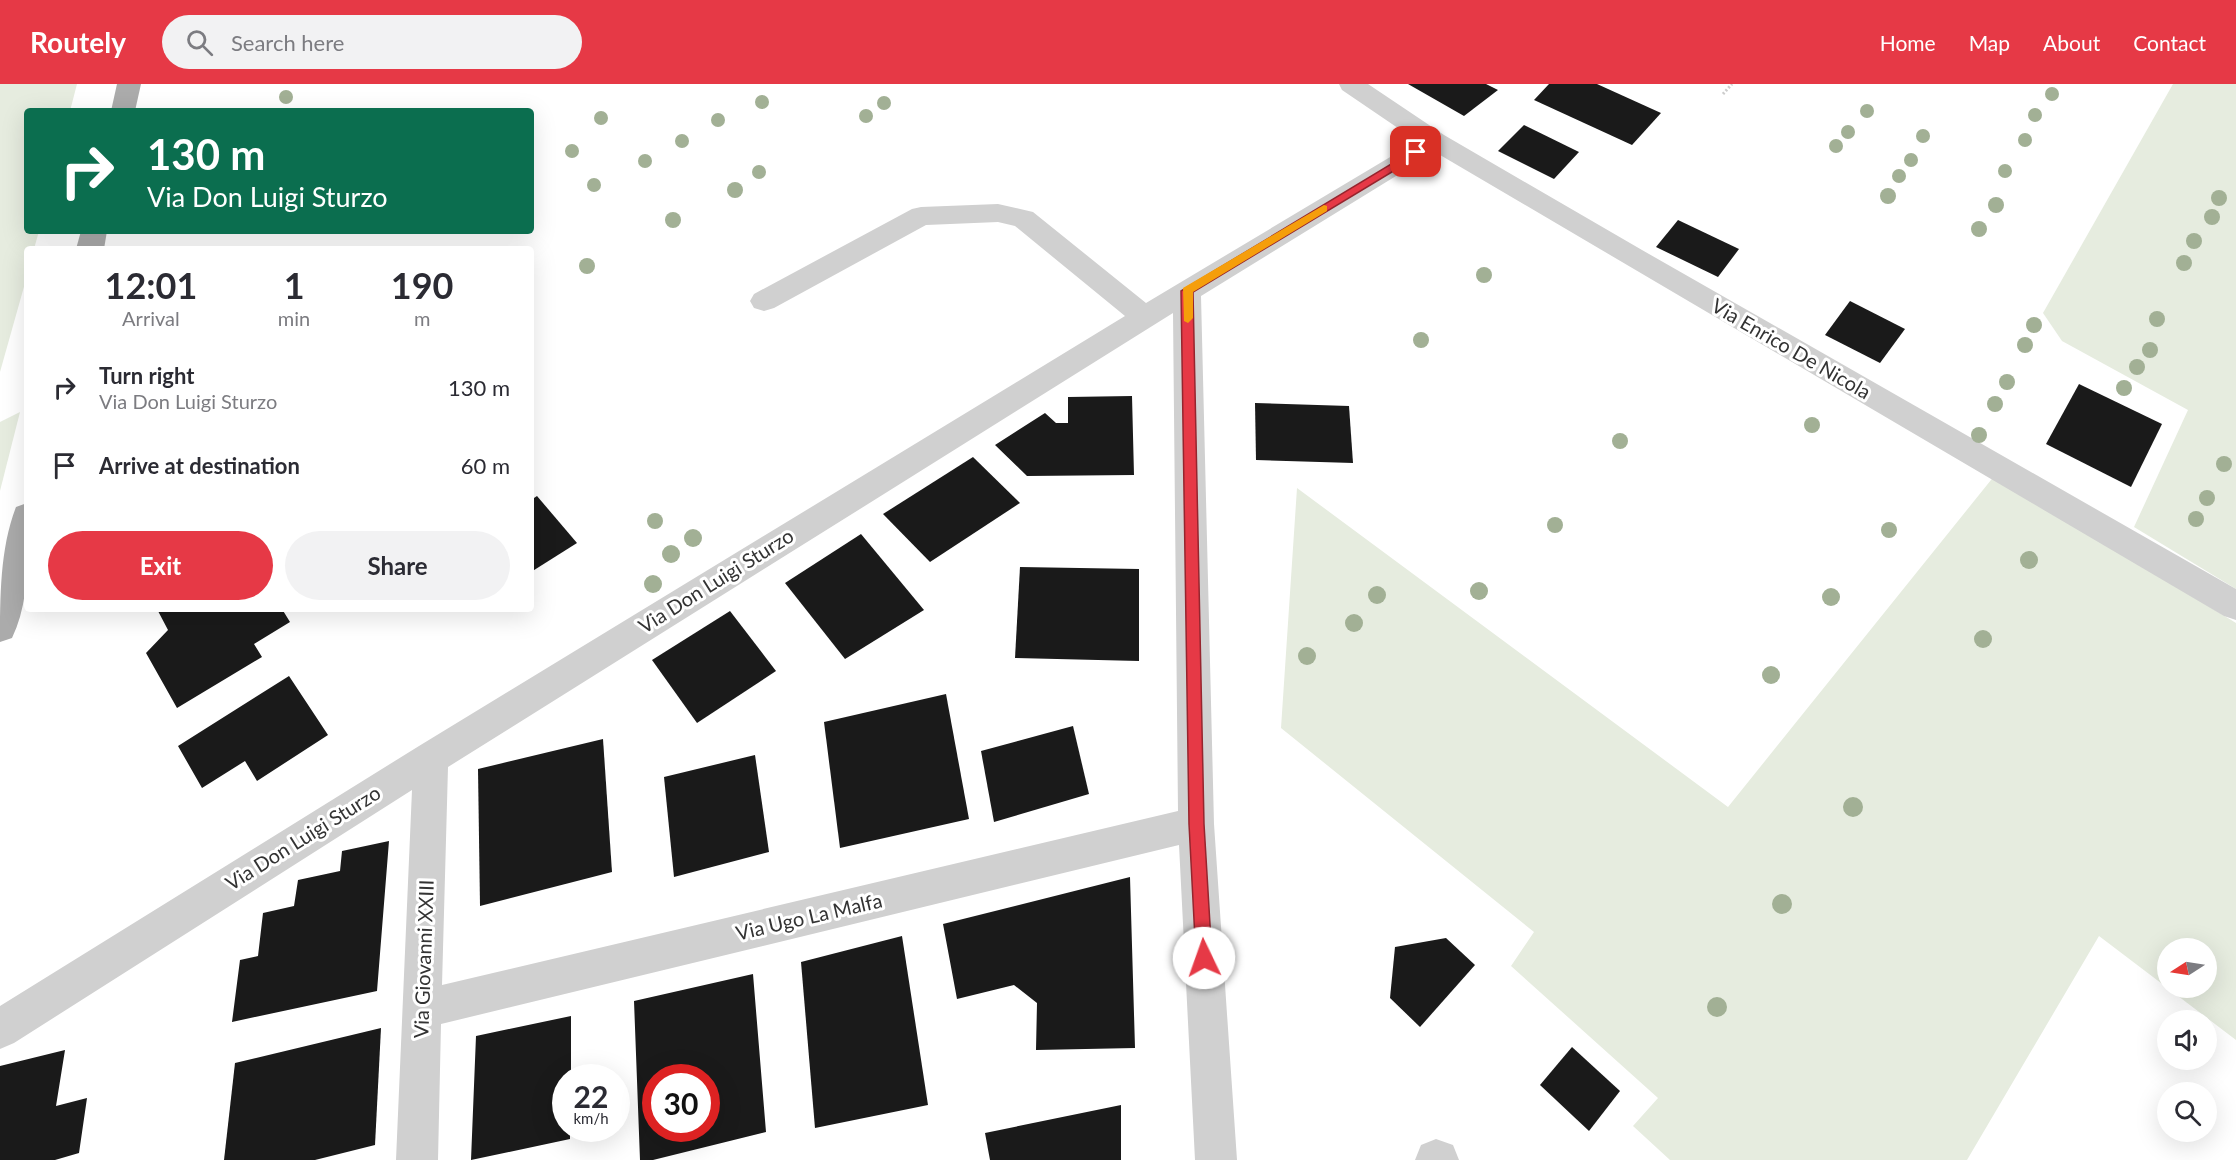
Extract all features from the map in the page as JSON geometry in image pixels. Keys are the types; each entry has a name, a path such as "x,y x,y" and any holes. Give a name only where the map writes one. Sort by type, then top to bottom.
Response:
{"main road":[{"path":"124,108 129,84"},
{"path":"0,628 24,528"}],"street":[{"name":"Via Enrico De Nicola","path":"1351,84 1436,141 2236,606"},
{"name":"Via Don Luigi Sturzo","path":"0,1029 431,757 1145,316 1436,141"},
{"path":"764,301 921,216 998,213 1024,219 1145,316"},
{"path":"1187,291 1196,824 1216,1160"},
{"name":"Via Giovanni XXIII","path":"417,1160 431,757"},
{"name":"Via Ugo La Malfa","path":"422,1009 1196,824"}],"path":[{"path":"1723,94 1732,84"}],"shaded area":[{"path":"0,84 77,84 71,108 24,108 24,234 38,234 35,246 24,246 24,287 0,372"},
{"path":"2173,84 2236,84 2236,589 2134,527 2188,410 2062,341 2043,313"},
{"path":"20,412 0,491 0,422"},
{"path":"1995,475 2236,623 2236,1040 2217,1026 2217,1010 2196,1010 2181,998 2217,998 2217,938 2157,938 2157,980 2099,936 1967,1160 1670,1160 1633,1126 1658,1098 1511,966 1534,932 1281,728 1297,488 1728,807"}],"building":[{"path":"1408,84 1486,84 1498,90 1464,116"},
{"path":"1549,84 1597,84 1661,113 1632,145 1534,100"},
{"path":"1524,125 1579,152 1554,179 1498,151"},
{"path":"1678,220 1739,249 1718,277 1656,247"},
{"path":"1850,301 1905,329 1880,363 1825,335"},
{"path":"2079,384 2162,424 2131,487 2046,444"},
{"path":"1132,396 1134,475 1027,476 995,445 1045,413 1056,423 1068,423 1068,397"},
{"path":"1255,403 1349,406 1353,463 1256,460"},
{"path":"973,457 1020,503 930,562 883,514"},
{"path":"537,496 577,543 534,570 534,498"},
{"path":"861,534 924,610 845,659 785,583"},
{"path":"1020,567 1139,569 1139,661 1015,658"},
{"path":"730,611 776,671 697,723 652,660"},
{"path":"159,612 284,612 290,622 254,644 262,657 177,708 146,653 168,630"},
{"path":"289,676 328,735 257,781 245,761 202,788 178,746"},
{"path":"946,694 969,819 840,848 824,722"},
{"path":"1073,726 1089,794 994,822 981,751"},
{"path":"603,739 612,872 480,906 478,769"},
{"path":"755,755 769,852 674,877 664,777"},
{"path":"389,841 377,991 232,1022 240,960 258,956 263,913 294,906 298,880 340,871 342,851"},
{"path":"1130,877 1135,1048 1036,1050 1037,1003 1014,985 957,999 943,924"},
{"path":"902,936 928,1105 815,1128 801,962"},
{"path":"1446,938 1475,965 1420,1027 1390,998 1395,947"},
{"path":"753,974 766,1132 653,1160 640,1160 634,1001"},
{"path":"571,1016 571,1064 552,1064 552,1142 556,1142 471,1160 476,1036"},
{"path":"381,1028 375,1145 315,1160 224,1160 235,1063"},
{"path":"1572,1047 1620,1091 1589,1131 1540,1085"},
{"path":"65,1050 56,1106 87,1098 79,1153 55,1160 0,1160 0,1066"},
{"path":"1121,1105 1121,1160 990,1160 985,1133"}],"slow traffic":[{"path":"1188,318 1187,291 1324,208"}],"route":[{"path":"1204,958 1196,824 1187,291 1416,152"}]}
